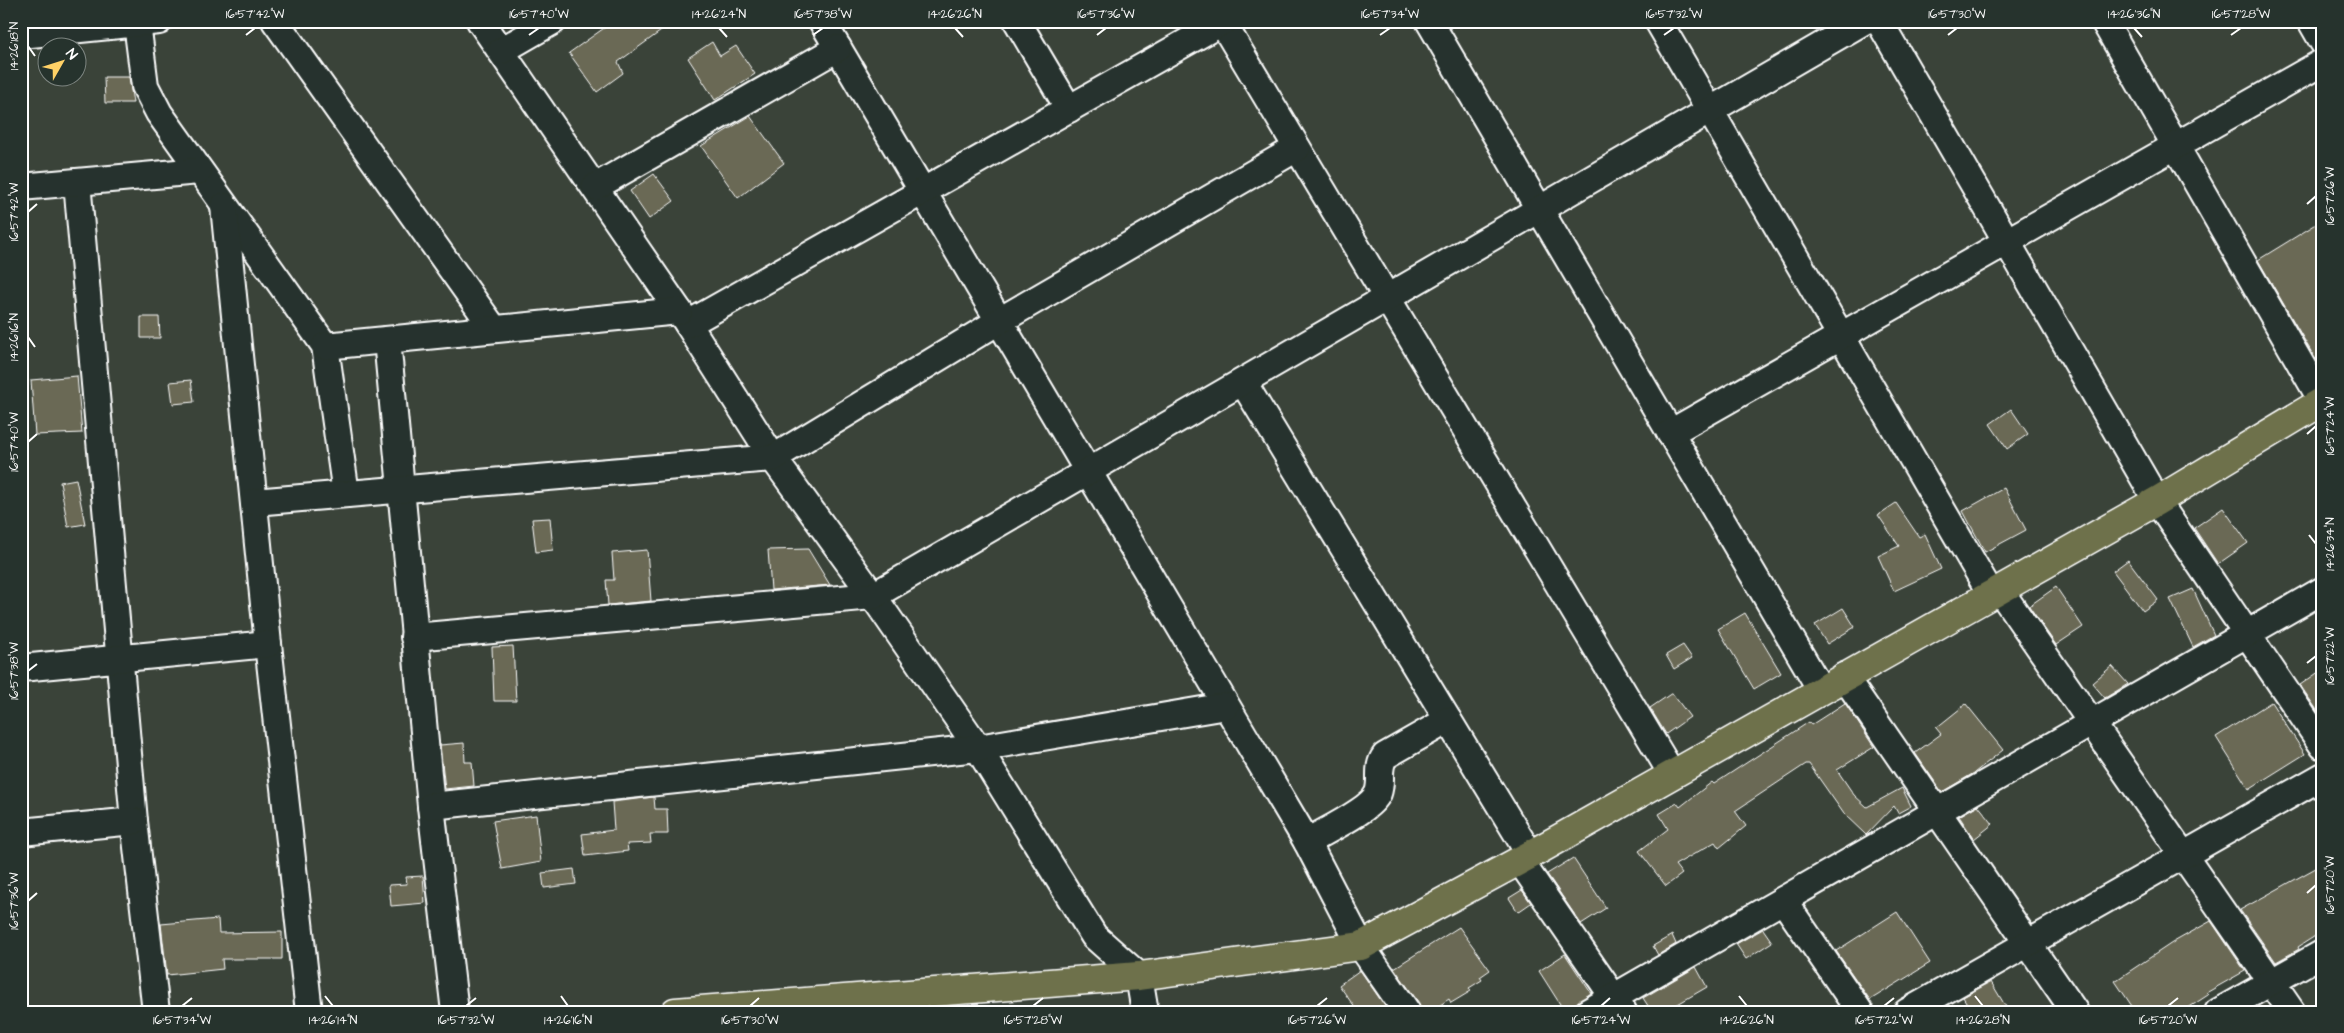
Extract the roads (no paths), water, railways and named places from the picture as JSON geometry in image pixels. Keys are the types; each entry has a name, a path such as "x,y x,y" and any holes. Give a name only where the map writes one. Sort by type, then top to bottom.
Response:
{"main road":[{"path":"675,1012 731,1010 1139,976 1361,946 1525,858 1844,676 2157,501 2322,401"}],"street":[{"path":"275,21 494,329"},
{"path":"480,21 684,317 773,458 873,596 978,748 1094,936 1139,976 1144,1012"},
{"path":"501,51 554,21"},
{"path":"822,21 1307,842 1361,946 1407,1012"},
{"path":"1017,21 1069,109"},
{"path":"1429,21 1821,690"},
{"path":"1658,21 1841,336 1995,592 2090,723 2292,1012"},
{"path":"414,638 873,596 1864,21"},
{"path":"1879,21 2157,501 2323,746"},
{"path":"2104,21 2322,401"},
{"path":"2311,21 2323,42"},
{"path":"21,35 148,22 148,93 159,113 198,171 325,346 346,494"},
{"path":"325,346 494,329 684,317 923,192 1223,22 1672,774"},
{"path":"595,187 838,48"},
{"path":"1670,433 2323,62"},
{"path":"254,502 773,458 999,321 1297,148"},
{"path":"21,187 198,171"},
{"path":"77,182 134,821 156,1012"},
{"path":"224,206 268,644 309,1012"},
{"path":"387,340 414,638 455,1012"},
{"path":"1243,382 1448,720 1525,858 1619,1004"},
{"path":"1588,1012 1619,1004 1783,900 2323,590"},
{"path":"21,668 268,644"},
{"path":"1844,676 2075,1012"},
{"path":"431,806 978,748 1226,706"},
{"path":"1307,842 1372,802 1380,786 1380,762 1385,756 1448,720"},
{"path":"1907,1012 2323,776"},
{"path":"21,832 134,821"},
{"path":"1783,900 1860,1012"},
{"path":"2218,1012 2323,953"}]}
